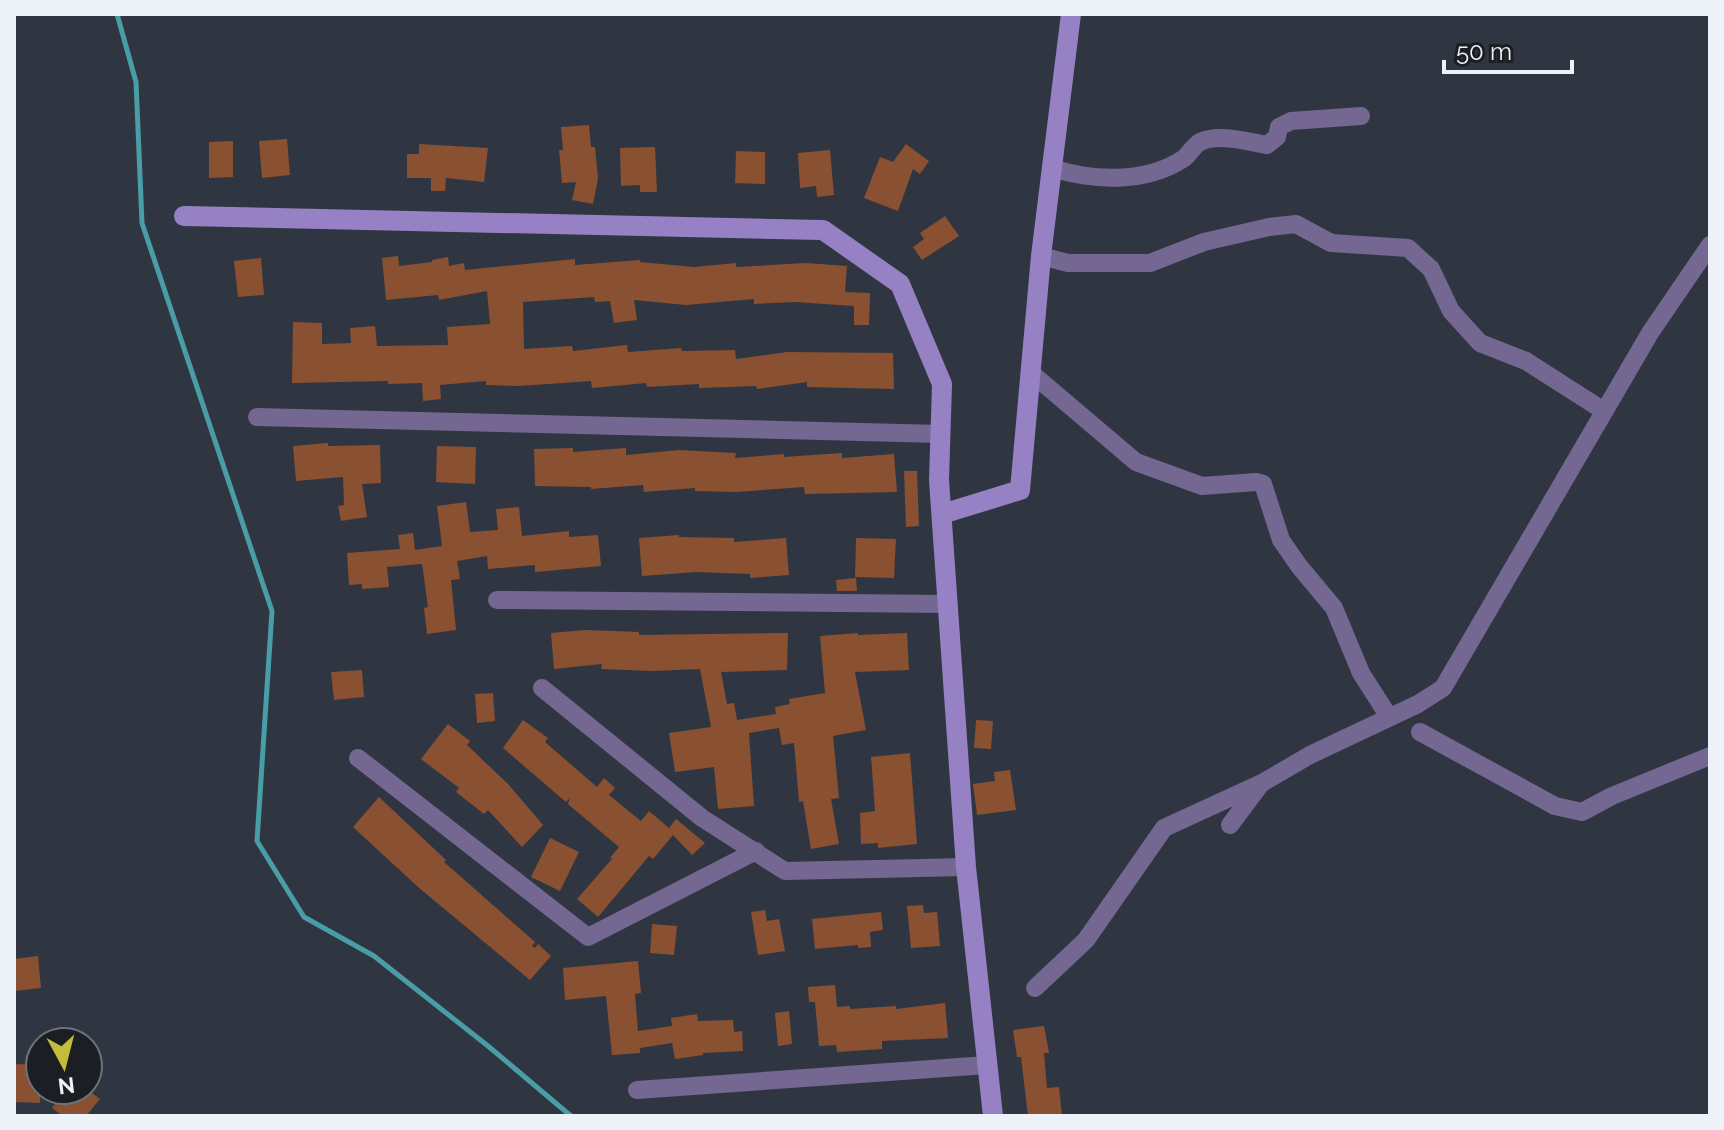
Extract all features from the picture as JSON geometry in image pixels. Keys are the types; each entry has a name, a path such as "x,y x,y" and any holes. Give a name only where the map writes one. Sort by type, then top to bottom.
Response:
{"street":[{"path":"942,514 1020,490 1041,256 1071,14"},
{"path":"1052,168 1086,178 1154,173 1184,158 1200,142 1225,138 1267,145 1277,137 1279,127 1291,121 1361,116"},
{"path":"184,216 823,230 900,284 942,384 939,480 966,867 993,1116"},
{"path":"1041,256 1068,263 1150,263 1204,242 1296,224 1331,243 1408,248 1431,269 1451,311 1480,343 1526,361 1604,411"},
{"path":"1035,988 1086,940 1164,828 1262,783 1310,755 1418,704 1443,688 1650,333 1710,245"},
{"path":"1030,372 1136,462 1202,486 1263,484 1281,540 1334,608 1361,673 1389,717"},
{"path":"257,417 941,434"},
{"path":"497,600 948,604"},
{"path":"542,688 702,818 785,871 966,867"},
{"path":"1420,732 1555,806 1582,812 1612,796 1710,756"},
{"path":"358,758 588,937 756,851"},
{"path":"1230,825 1262,783"},
{"path":"637,1090 987,1065"}],"building":[{"path":"589,125 598,179 593,204 572,200 576,182 562,183 559,150 563,150 561,127"},
{"path":"287,139 290,175 262,178 259,141"},
{"path":"233,141 233,177 209,178 209,142"},
{"path":"419,144 488,148 484,182 446,178 445,191 431,191 431,178 407,178 407,154 419,154"},
{"path":"906,144 929,161 920,174 913,169 898,211 864,198 880,157 893,162"},
{"path":"655,147 657,192 640,192 640,185 621,186 620,148"},
{"path":"830,150 834,195 817,197 816,186 800,188 798,153"},
{"path":"736,151 765,152 765,184 735,183"},
{"path":"945,216 959,236 922,260 913,247 924,239 920,233"},
{"path":"398,256 399,266 448,257 449,266 464,263 465,270 575,259 575,265 640,260 694,267 736,263 736,267 806,263 847,266 845,292 870,293 869,325 854,325 854,306 795,302 754,304 754,299 686,305 634,300 637,320 614,323 610,301 595,302 594,297 523,302 524,349 572,346 573,351 627,345 628,352 681,348 682,351 735,350 736,359 787,352 893,353 894,389 807,387 807,382 757,389 756,386 699,388 699,384 647,387 646,383 592,388 591,381 519,386 486,385 486,381 440,385 441,399 423,401 422,383 292,383 293,322 322,323 322,344 351,343 350,328 375,326 377,346 448,345 447,327 490,324 487,291 439,300 438,295 386,300 382,258"},
{"path":"261,258 264,295 238,297 234,261"},
{"path":"328,443 328,446 380,445 381,483 362,484 367,517 341,521 338,506 344,505 343,477 296,481 293,446"},
{"path":"437,446 476,447 475,484 436,482"},
{"path":"573,448 573,452 626,448 626,455 679,450 736,453 735,458 784,454 784,457 842,453 842,458 894,454 897,492 805,494 804,487 736,492 695,491 695,488 644,492 643,485 591,489 535,486 534,449"},
{"path":"904,471 917,471 919,526 906,527"},
{"path":"466,502 470,532 498,530 496,509 519,507 522,536 569,531 569,537 598,535 601,566 535,572 535,565 488,569 487,556 457,561 460,579 451,580 456,630 427,634 424,608 428,607 422,564 387,567 389,587 362,589 362,584 349,585 347,553 400,549 398,535 413,533 415,550 442,546 437,506"},
{"path":"679,535 734,538 734,542 786,538 789,575 750,578 750,574 696,572 642,576 639,538"},
{"path":"856,538 896,539 894,578 855,577"},
{"path":"856,578 857,591 837,591 836,580"},
{"path":"585,630 639,632 639,635 788,633 787,670 721,672 727,704 734,703 737,720 776,714 775,707 790,704 789,699 825,693 820,636 907,633 909,670 855,672 866,730 833,736 839,798 831,799 839,844 811,849 803,801 799,802 794,743 782,745 779,728 749,733 754,806 718,809 714,767 675,772 669,733 711,727 700,669 601,669 602,664 554,669 551,633"},
{"path":"362,670 364,697 334,700 331,672"},
{"path":"493,693 495,721 477,723 475,694"},
{"path":"523,720 548,738 545,742 597,787 604,778 615,788 609,795 641,821 649,811 669,828 676,819 705,843 692,855 673,835 653,859 649,856 598,917 577,899 619,847 568,804 570,798 566,802 503,748"},
{"path":"976,720 993,721 991,749 974,748"},
{"path":"448,724 470,741 467,745 508,784 543,825 522,847 488,810 484,814 456,792 459,788 421,759"},
{"path":"910,753 917,844 878,848 878,843 861,844 860,813 875,811 871,757"},
{"path":"1010,770 1016,810 977,815 973,784 995,781 994,772"},
{"path":"379,797 446,860 444,862 535,942 532,946 535,948 538,944 551,956 530,980 418,887 353,827"},
{"path":"550,838 579,852 560,891 531,877"},
{"path":"923,905 924,913 937,912 940,946 911,948 907,906"},
{"path":"765,910 767,921 779,919 785,951 758,955 751,912"},
{"path":"881,912 883,930 870,932 871,947 858,948 858,945 815,949 812,919"},
{"path":"652,924 677,926 674,955 650,953"},
{"path":"38,956 41,988 14,991 14,959"},
{"path":"638,961 641,993 635,994 638,1031 672,1026 671,1018 697,1014 698,1021 733,1020 734,1032 742,1031 743,1051 703,1053 675,1059 672,1043 640,1048 640,1053 612,1055 606,996 565,1000 563,968"},
{"path":"835,985 837,1007 896,1006 896,1009 945,1003 948,1038 882,1041 882,1049 837,1052 836,1045 819,1046 815,1002 809,1002 808,987"},
{"path":"789,1011 792,1044 778,1046 775,1013"},
{"path":"1044,1026 1049,1053 1044,1053 1047,1088 1059,1087 1062,1116 1028,1116 1021,1057 1017,1057 1013,1030"},
{"path":"14,1064 24,1064 24,1102 14,1102"},
{"path":"94,1106 86,1116 63,1116 52,1108"}],"waterway":[{"path":"117,14 136,82 142,223 272,611 257,841 304,917 374,956 571,1116"}]}
